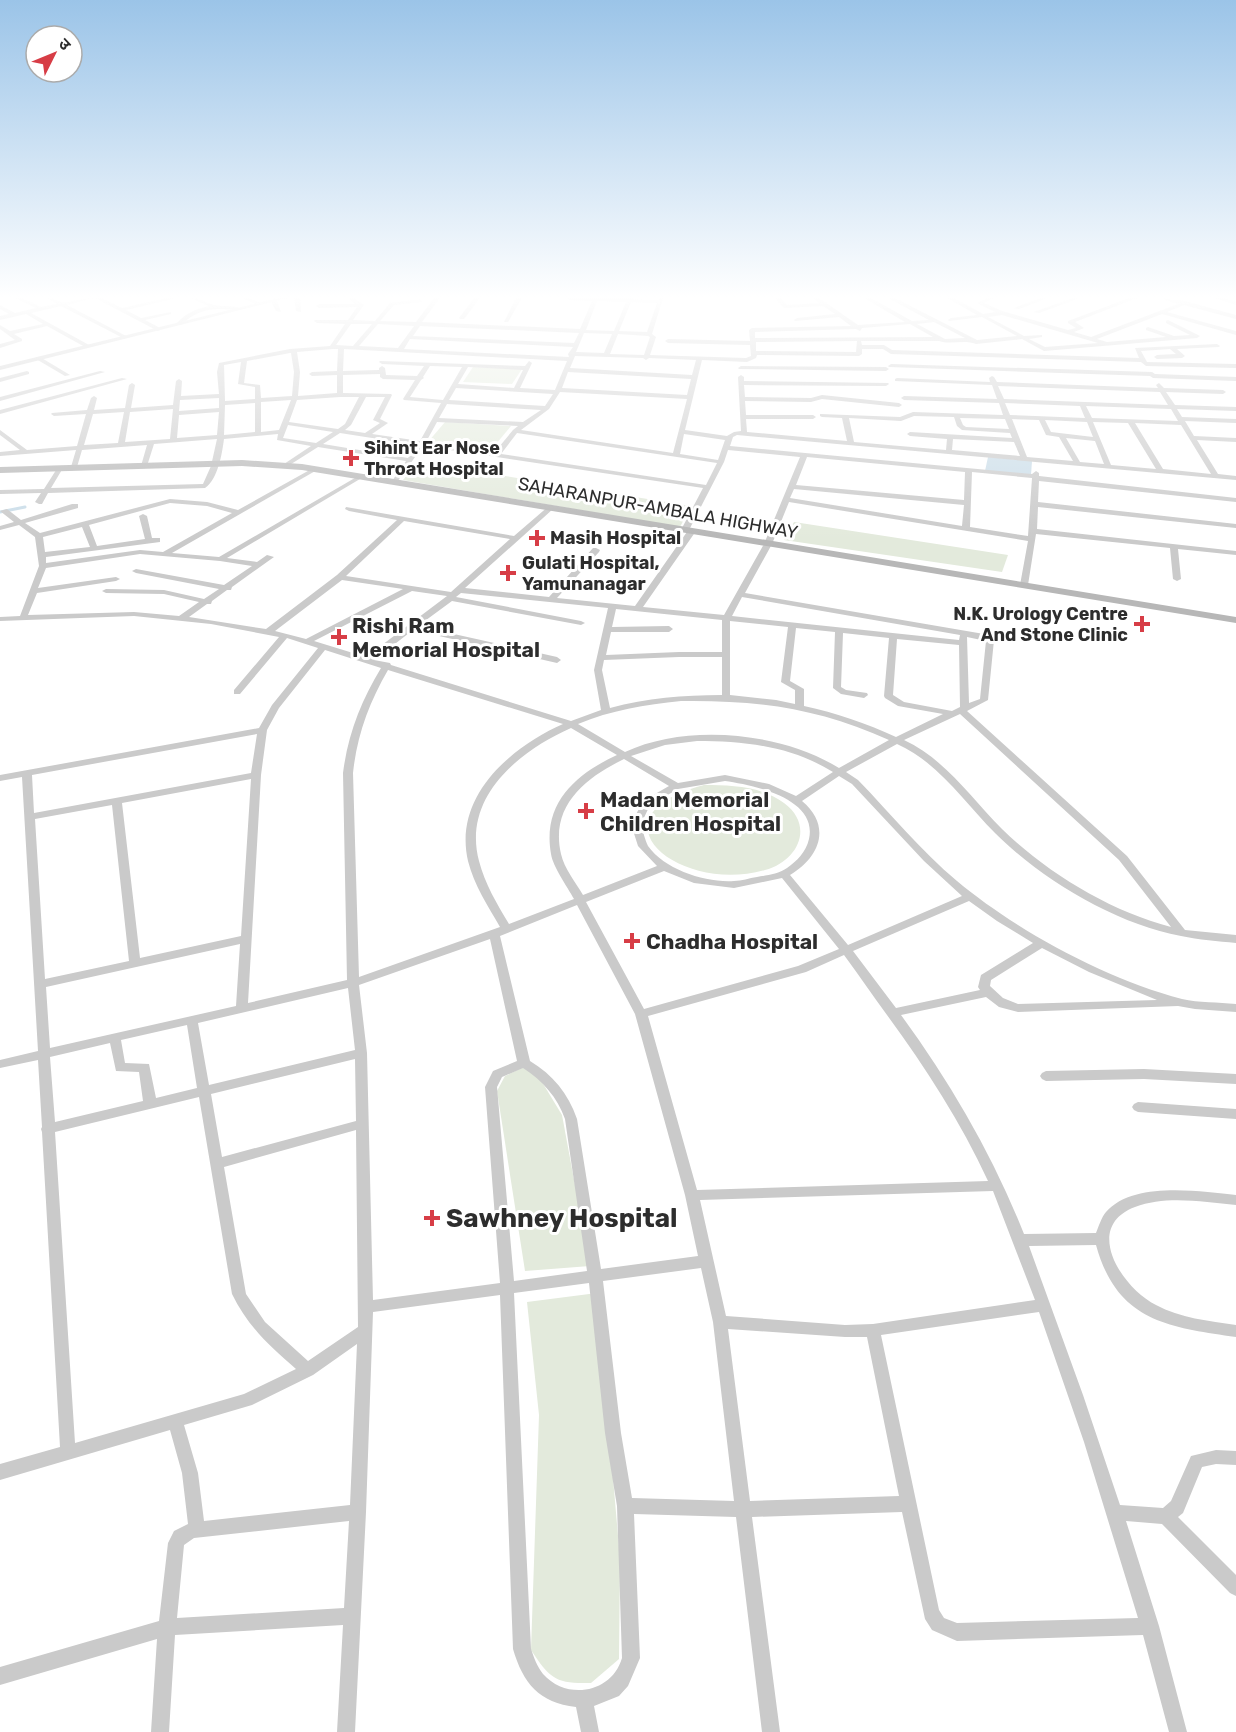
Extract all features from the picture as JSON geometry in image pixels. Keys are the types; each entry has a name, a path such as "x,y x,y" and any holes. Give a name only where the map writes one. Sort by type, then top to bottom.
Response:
{"main road":[{"name":"SAHARANPUR-AMBALA HIGHWAY","path":"0,470 214,464 286,465 1236,620"}],"street":[{"path":"0,399 76,379"},
{"path":"0,412 124,379"},
{"path":"0,492 202,487 206,484 214,464 219,437 222,403 221,379"},
{"path":"242,379 241,384 258,386 258,434"},
{"path":"296,379 295,398 279,439 411,460"},
{"path":"340,395 341,379"},
{"path":"366,435 385,423 376,420 397,379"},
{"path":"420,379 406,399 547,408"},
{"path":"394,481 422,444 458,379"},
{"path":"516,390 521,379"},
{"path":"496,455 515,431 547,408 558,391 562,379"},
{"path":"676,455 695,379"},
{"path":"741,379 744,434"},
{"path":"992,379 1024,459"},
{"path":"1155,379 1216,476"},
{"path":"897,380 1224,392"},
{"path":"173,441 179,381"},
{"path":"741,383 886,384"},
{"path":"795,384 797,400"},
{"path":"122,445 132,385"},
{"path":"454,386 691,397"},
{"path":"54,414 176,410 257,400 364,394 389,395"},
{"path":"286,465 340,431 353,420 364,394"},
{"path":"742,399 797,400 822,397 899,405"},
{"path":"74,467 94,398"},
{"path":"177,398 222,403"},
{"path":"904,398 1236,409"},
{"path":"1082,403 1109,467"},
{"path":"51,424 57,407"},
{"path":"822,415 902,419 910,414 1130,421 1236,421"},
{"path":"956,415 960,426 964,429 1012,431"},
{"path":"845,416 851,444"},
{"path":"743,417 813,417"},
{"path":"1041,418 1048,434 1097,439"},
{"path":"436,420 526,424"},
{"path":"1130,421 1161,471"},
{"path":"286,423 708,487"},
{"path":"515,431 720,462"},
{"path":"0,432 26,452"},
{"path":"0,454 282,432"},
{"path":"682,432 729,438"},
{"path":"636,609 688,531 729,438 734,434 1236,478"},
{"path":"910,434 1015,440"},
{"path":"1062,436 1078,464"},
{"path":"949,452 950,437"},
{"path":"1191,438 1236,440"},
{"path":"144,466 151,442"},
{"path":"726,448 969,470 1236,500"},
{"path":"726,698 726,619 768,544 804,456"},
{"path":"1024,585 1032,535 1036,460"},
{"path":"39,502 48,491 60,468"},
{"path":"165,554 315,469"},
{"path":"966,528 969,470"},
{"path":"1145,489 1146,470"},
{"path":"220,559 362,476"},
{"path":"792,487 968,503"},
{"path":"787,500 966,528 1174,546 1236,554"},
{"path":"39,536 170,501 207,504 239,512"},
{"path":"1034,504 1236,526"},
{"path":"0,528 75,506"},
{"path":"369,659 454,594 550,507"},
{"path":"349,509 515,538"},
{"path":"4,511 39,536 43,566 23,618"},
{"path":"42,555 153,540 143,516"},
{"path":"268,632 340,577 403,518"},
{"path":"85,524 94,548"},
{"path":"1174,546 1177,579"},
{"path":"551,600 596,550"},
{"path":"43,566 140,552 259,565"},
{"path":"182,618 228,588 270,556"},
{"path":"136,571 228,588"},
{"path":"340,577 454,594 551,600 839,632 893,637 990,640 984,700 895,739 839,770 795,801"},
{"path":"35,591 116,579"},
{"path":"308,641 412,588"},
{"path":"106,591 164,592 208,602"},
{"path":"454,594 581,623"},
{"path":"739,594 962,638"},
{"path":"606,710 598,676 612,607"},
{"path":"0,619 113,614 182,618 285,635 369,659 569,723 626,754 674,785"},
{"path":"412,627 556,660"},
{"path":"792,627 785,682 800,689 799,707"},
{"path":"607,630 669,629"},
{"path":"839,632 837,688 840,692 864,695"},
{"path":"237,692 285,635"},
{"path":"893,637 888,696 901,704 959,710 1123,858 1182,933"},
{"path":"959,710 962,638"},
{"path":"242,1009 256,775 262,730 275,707 324,646"},
{"path":"601,658 661,656 683,652 725,655"},
{"path":"346,1732 366,1307 361,1053 353,983 348,839 349,757 361,708 387,665"},
{"path":"507,929 482,888 470,847 473,818 488,787 507,764 525,749 569,723 606,710 668,699 726,698 799,707 837,717 895,739 924,756 1009,840 1029,856 1119,911 1182,933 1236,939"},
{"path":"0,778 262,730"},
{"path":"771,1732 720,1322 692,1195 641,1014 556,856 554,828 559,811 568,794 594,771 626,754 665,742 720,738 780,748 808,756 839,770 855,782 951,882 969,897 1042,943 1122,981 1183,1004"},
{"path":"27,773 68,1452"},
{"path":"30,817 256,775"},
{"path":"698,779 742,780 775,789 795,801 809,815 815,831 813,847 802,862 784,874 762,882 736,885 709,884 684,878 662,867 646,854 637,839 636,823 642,808 648,801 674,785 698,779"},
{"path":"117,801 135,964"},
{"path":"0,1064 353,983 494,934 662,867"},
{"path":"784,874 850,951 892,1013 962,1118 994,1186 1044,1305 1116,1513 1150,1626 1178,1732"},
{"path":"641,1014 771,980 850,951 969,897"},
{"path":"494,934 524,1063 554,1086 567,1108 595,1275 613,1433 625,1506 631,1658 623,1680 605,1695 584,1700 560,1696 542,1685 530,1672 522,1649 507,1287 491,1087 497,1074 524,1063"},
{"path":"41,984 246,939"},
{"path":"1042,943 982,982 1002,1005 1018,1008 1183,1004 1236,1008"},
{"path":"892,1013 989,992"},
{"path":"192,1021 239,1294 246,1310 257,1325 308,1370"},
{"path":"115,1038 120,1068 145,1067 150,1104"},
{"path":"47,1129 361,1053"},
{"path":"1046,1076 1144,1074 1236,1079"},
{"path":"1138,1107 1236,1114"},
{"path":"216,1164 362,1124"},
{"path":"692,1195 994,1186"},
{"path":"1236,1200 1147,1197 1126,1202 1110,1217 1101,1239 1113,1275 1129,1293 1151,1310 1174,1321 1236,1331"},
{"path":"1018,1240 1101,1239"},
{"path":"366,1307 706,1261"},
{"path":"720,1322 845,1331 873,1330 1044,1305"},
{"path":"873,1330 931,1613 938,1624 957,1632 1150,1626"},
{"path":"0,1472 247,1400 308,1370 364,1331"},
{"path":"176,1420 190,1473 197,1530"},
{"path":"1116,1513 1166,1516 1178,1507 1197,1461 1216,1457 1236,1458"},
{"path":"625,1506 743,1509 908,1504"},
{"path":"160,1732 167,1627 176,1543 185,1533 358,1512"},
{"path":"1166,1516 1236,1587"},
{"path":"0,1676 167,1627 351,1616"},
{"path":"584,1700 590,1732"}],"shaded area":[{"path":"465,379 515,379 512,384 463,382"},
{"path":"445,422 511,426 491,450 428,442"},
{"path":"418,462 691,506 680,527 403,480"},
{"path":"794,522 1008,555 1002,572 784,540"},
{"path":"704,785 735,786 756,790 784,803 799,822 800,832 794,851 777,865 765,870 733,875 702,872 676,862 657,848 648,832 651,815 669,799"},
{"path":"524,1067 539,1077 562,1115 590,1266 525,1271 497,1091 505,1076"},
{"path":"597,1293 620,1559 619,1659 591,1683 579,1683 555,1678 543,1668 531,1650 539,1415 527,1302"}],"water":[{"path":"988,457 1032,461 1031,475 985,471"}],"waterway":[{"path":"0,512 25,507"}],"place":[{"name":"Sihint Ear Nose Throat Hospital","path":"351,458"},
{"name":"Masih Hospital","path":"537,538"},
{"name":"Gulati Hospital, Yamunanagar","path":"508,573"},
{"name":"N.K. Urology Centre And Stone Clinic","path":"1142,624"},
{"name":"Rishi Ram Memorial Hospital","path":"339,637"},
{"name":"Madan Memorial Children Hospital","path":"586,811"},
{"name":"Chadha Hospital","path":"632,941"},
{"name":"Sawhney Hospital","path":"432,1218"}]}
